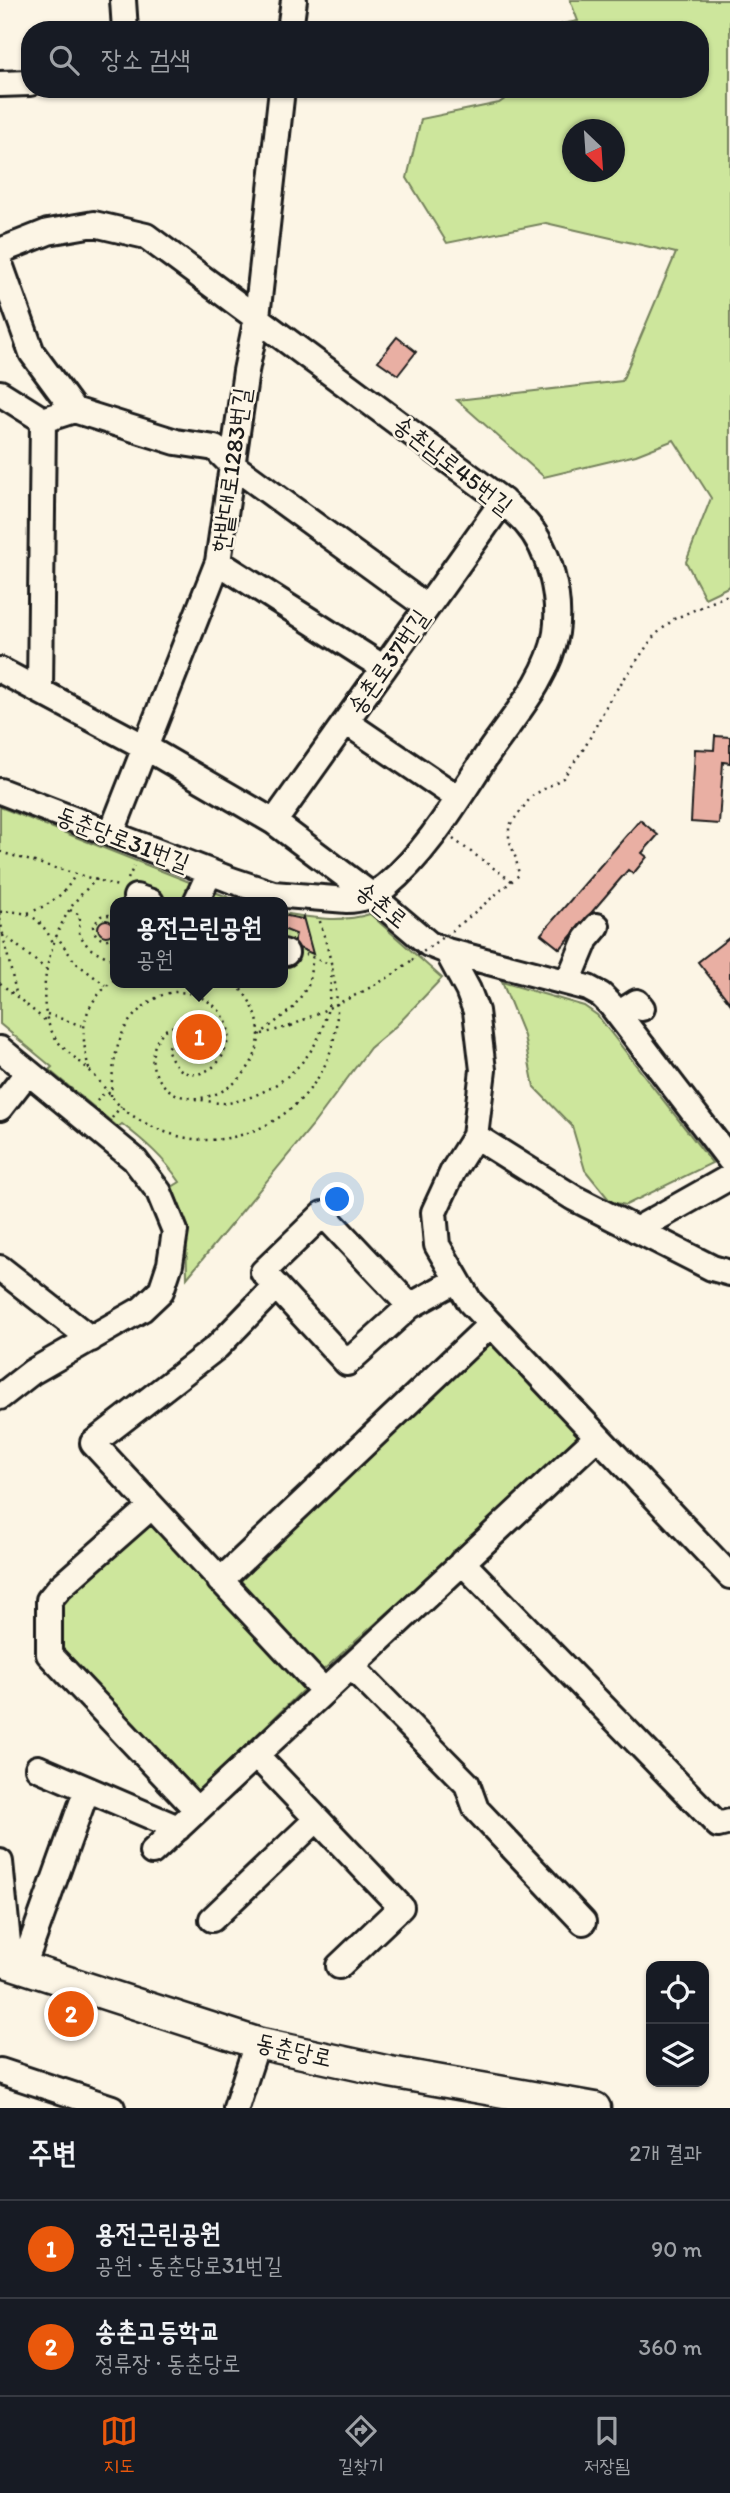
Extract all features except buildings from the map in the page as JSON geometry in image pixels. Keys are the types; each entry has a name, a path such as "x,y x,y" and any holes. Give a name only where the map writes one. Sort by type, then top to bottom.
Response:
{"main road":[{"name":"동춘당로","path":"11,1964 257,2043 390,2071 595,2108"}],"street":[{"path":"123,0 124,21"},
{"path":"290,21 293,0"},
{"path":"0,83 21,83"},
{"name":"한밭대로1283번길","path":"111,834 218,562 246,371 257,317 281,98"},
{"name":"송촌남로45번길","path":"0,251 48,232 94,224 146,236 503,501 527,524 546,558 557,594 556,634 541,675 423,849 384,887 371,895"},
{"path":"0,264 32,354 74,410"},
{"path":"0,393 43,420"},
{"path":"43,420 74,410 176,442 215,448 232,464 427,607"},
{"path":"40,690 43,420"},
{"name":"송촌로37번길","path":"274,822 503,501"},
{"path":"218,562 384,668"},
{"name":"송촌로","path":"0,670 145,747 274,822 371,895 429,943 447,951 568,982 601,995 730,1160"},
{"path":"346,722 458,798"},
{"name":"동춘당로31번길","path":"0,791 273,894 346,900 357,900 371,895"},
{"path":"198,897 209,872"},
{"path":"568,982 586,939 597,926"},
{"path":"447,951 468,990 480,1031 483,1070 474,1136 453,1171 434,1212 437,1245 470,1303 730,1576"},
{"path":"618,1014 637,1002 642,1008"},
{"path":"0,1049 134,1159 159,1192 175,1231 170,1264 160,1291 142,1309 32,1372 0,1397"},
{"path":"0,1108 28,1072"},
{"path":"474,1136 574,1198 712,1268 730,1273"},
{"path":"636,1230 730,1177"},
{"path":"410,1306 323,1214 263,1272 347,1363 410,1306 457,1280"},
{"path":"0,1268 92,1339"},
{"path":"276,1286 216,1347 93,1443 324,1691"},
{"path":"220,1581 490,1325"},
{"path":"152,1852 597,1437"},
{"path":"151,1507 60,1587 49,1600 49,1654 197,1810"},
{"path":"463,1562 718,1825 730,1822"},
{"path":"351,1666 467,1784 476,1809 583,1922"},
{"path":"256,1755 401,1907 340,1966"},
{"path":"38,1768 178,1828"},
{"path":"11,1964 87,1789"},
{"path":"212,1919 317,1819"},
{"path":"0,1862 11,1964"},
{"path":"236,2108 257,2043"},
{"path":"0,2071 110,2108"}],"path":[{"path":"259,1035 291,1026 391,976 513,882 519,875 509,839 509,826 532,796 563,778 585,747 610,699 654,636 674,619 730,594"},
{"path":"452,839 513,882"},
{"path":"0,852 124,888 137,860"},
{"path":"28,913 53,902 63,893 76,873"},
{"path":"97,879 78,898 53,942 44,991 48,1023 53,1035 74,1059 89,1069 121,1107 151,1126 189,1139 234,1137 268,1125 312,1089 324,1070 334,1039 338,1009 333,966 317,915"},
{"path":"70,910 80,915 79,934 89,948 110,958"},
{"path":"0,912 28,913 46,930 53,942"},
{"path":"110,917 105,915 97,918 93,930 101,939 110,938"},
{"path":"0,919 17,997"},
{"path":"4,934 48,971"},
{"path":"56,935 75,961 106,986"},
{"path":"0,944 3,940"},
{"path":"288,952 333,966"},
{"path":"259,1035 293,1008 308,986 313,958"},
{"path":"111,1096 117,1049 124,1031 146,1005 174,992 196,995 210,1002 220,1012 227,1026 228,1042 222,1058 212,1069 197,1074 183,1072 171,1060 167,1048 176,1036 187,1028 171,1026 160,1035 153,1049 152,1065 159,1080 173,1092 225,1104 257,1096 299,1066 316,1043 325,1021 333,966"},
{"path":"0,982 48,1023"},
{"path":"89,1069 83,1026 87,1010 110,983"},
{"path":"192,1098 219,1093 232,1087 255,1058 259,1035 256,1013 241,988"},
{"path":"45,1013 83,1026"},
{"path":"92,1108 106,1090"},
{"path":"108,1123 121,1107"}],"green space":[{"path":"570,0 730,0 730,586 705,598 686,562 711,498 674,440 636,455 544,477 457,400 622,381 676,253 546,223 447,243 407,178 421,119 499,103 506,98 709,98 709,21 578,21"},
{"path":"0,807 227,897 110,897 110,988 288,988 288,914 337,919 370,914 442,978 397,1025 370,1048 312,1126 187,1278 186,1223 172,1187 180,1182 174,1173 138,1137 122,1124 118,1127 49,1070 52,1067 0,1024"},
{"path":"502,982 584,1006 597,1015 712,1163 626,1205 611,1202 585,1170 572,1126 534,1087 524,1036"},
{"path":"488,1338 578,1431 575,1446 321,1672 234,1585 234,1574"},
{"path":"150,1519 305,1688 193,1797 52,1644 56,1601"}],"place":[{"name":"용전근린공원","path":"199,1037"},
{"name":"송촌고등학교","path":"71,2014"}]}
